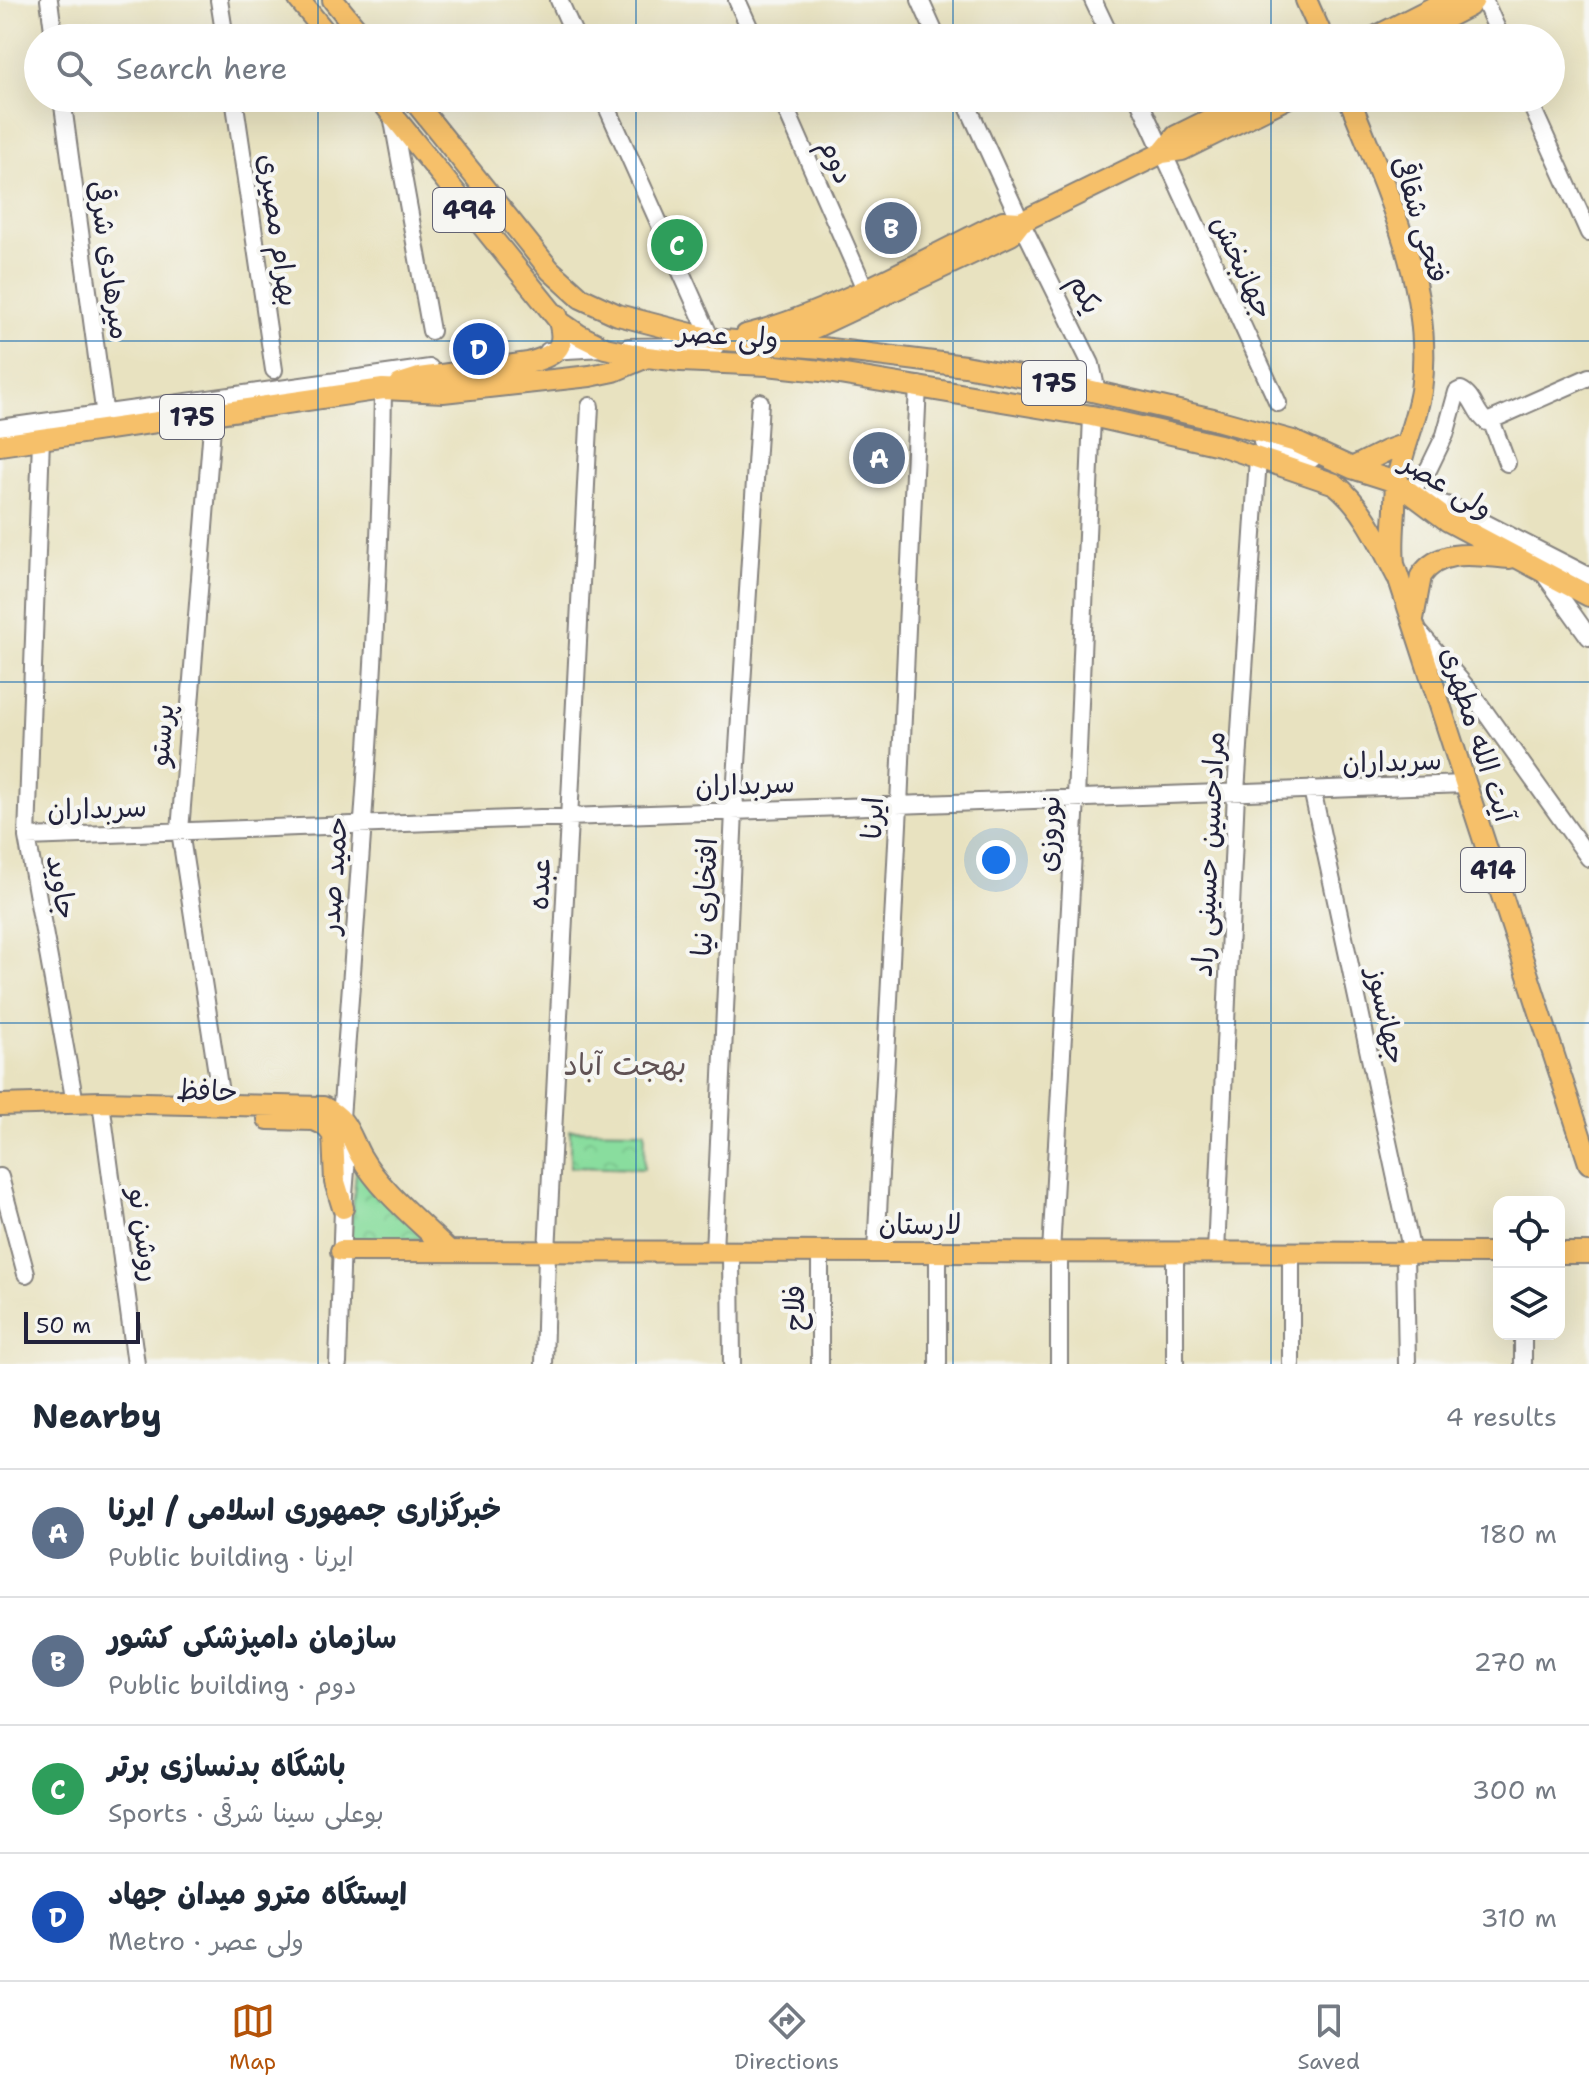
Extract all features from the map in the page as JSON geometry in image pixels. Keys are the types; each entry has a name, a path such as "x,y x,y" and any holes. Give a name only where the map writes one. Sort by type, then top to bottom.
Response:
{"main road":[{"path":"299,0 319,24"},
{"path":"333,0 353,24"},
{"path":"1306,0 1317,24"},
{"path":"1401,24 1448,0"},
{"path":"1434,24 1469,6 1474,0"},
{"name":"494","path":"390,112 560,321 605,348 647,357"},
{"name":"494","path":"423,112 537,254 560,321 563,336 559,349"},
{"path":"1162,153 1176,136 1225,112"},
{"path":"773,353 820,326 1011,235 1021,222 1162,153 1182,150 1259,112"},
{"name":"فتحی شقاقی","path":"1355,112 1397,218 1409,260 1423,334 1422,375 1416,418 1406,444 1399,491"},
{"path":"711,339 746,335 780,325 865,289 1003,221 1021,222"},
{"name":"ولی عصر","path":"537,254 572,291 605,310 632,320 918,385 1092,416 1210,442 1329,482 1344,491 1368,524 1397,576"},
{"path":"820,326 819,341 837,350"},
{"path":"383,389 419,378 528,363 559,349"},
{"name":"ولی عصر","path":"0,445 41,439 106,421 213,414 383,389 443,392 590,376 614,371 647,357 681,361 837,350 965,366 1097,392 1293,441 1399,491 1448,521 1589,596"},
{"path":"1352,468 1406,444"},
{"name":"آیت الله مطهری","path":"1399,491 1393,555 1397,576 1589,1163"},
{"path":"1413,625 1421,576 1438,560 1459,555 1518,558"},
{"name":"حافظ","path":"0,1105 76,1109"},
{"name":"حافظ","path":"222,1112 317,1106 329,1109 341,1118"},
{"name":"حافظ","path":"0,1119 101,1108 222,1112 314,1120 325,1125 333,1135 335,1182 343,1208"},
{"path":"341,1118 376,1178 449,1251"},
{"name":"لارستان","path":"341,1251 1493,1253"},
{"path":"1565,1253 1589,1253"}],"street":[{"path":"49,0 52,24"},
{"path":"219,0 223,24"},
{"path":"559,0 570,24"},
{"path":"737,0 748,24"},
{"path":"920,0 931,24"},
{"path":"1093,0 1104,24"},
{"path":"1484,0 1495,24"},
{"name":"میرهادی شرقی","path":"64,112 106,421"},
{"name":"بهرام مصیری","path":"236,112 274,370"},
{"path":"386,112 431,331"},
{"path":"609,112 711,339"},
{"name":"دوم","path":"787,112 865,289"},
{"name":"یکم","path":"970,112 1091,364 1097,392"},
{"name":"جهانبخش","path":"1144,112 1278,403"},
{"path":"1534,112 1589,233"},
{"path":"0,428 106,421 559,349 710,346 932,370 1145,408 1263,442 1460,510 1589,576"},
{"path":"1399,491 1429,468 1445,435 1457,392 1467,393 1487,422 1589,377"},
{"name":"ايرنا","path":"876,1252 918,385"},
{"name":"حمید صدر","path":"338,1364 348,1140 341,1118 363,824 381,514 383,389"},
{"name":"افتخاری نیا","path":"732,1364 722,1252 734,811 760,402"},
{"name":"عبده","path":"544,1364 590,406"},
{"name":"پرستو","path":"213,414 180,831 222,1112"},
{"name":"نوروزی","path":"1059,1364 1055,1252 1092,416"},
{"path":"1491,420 1507,463"},
{"name":"جاوید","path":"41,439 27,837 76,1109"},
{"name":"مرادحسین حسینی راد","path":"1216,1253 1236,792 1258,458"},
{"path":"1542,571 1589,637"},
{"path":"1413,625 1473,695 1589,858"},
{"name":"سربداران","path":"27,837 1465,784"},
{"name":"جهانسوز","path":"1312,789 1408,1253 1407,1364"},
{"name":"روشن نو","path":"101,1108 136,1364"},
{"path":"0,1177 26,1274"},
{"name":"فلاح","path":"820,1252 820,1364"},
{"path":"938,1252 938,1364"},
{"path":"1175,1253 1175,1364"},
{"path":"1291,1253 1291,1364"},
{"path":"1523,1340 1523,1364"}],"green space":[{"path":"570,1130 645,1131 644,1169 570,1167"},
{"path":"357,1160 434,1239 350,1239"}],"place":[{"name":"سازمان دامپزشکی کشور","path":"891,228"},
{"name":"باشگاه بدنسازی برتر","path":"677,245"},
{"name":"ایستگاه مترو میدان جهاد","path":"479,349"},
{"name":"خبرگزاری جمهوری اسلامی / ایرنا","path":"879,458"}],"district":[{"name":"بهجت آباد","path":"625,1065"}]}
